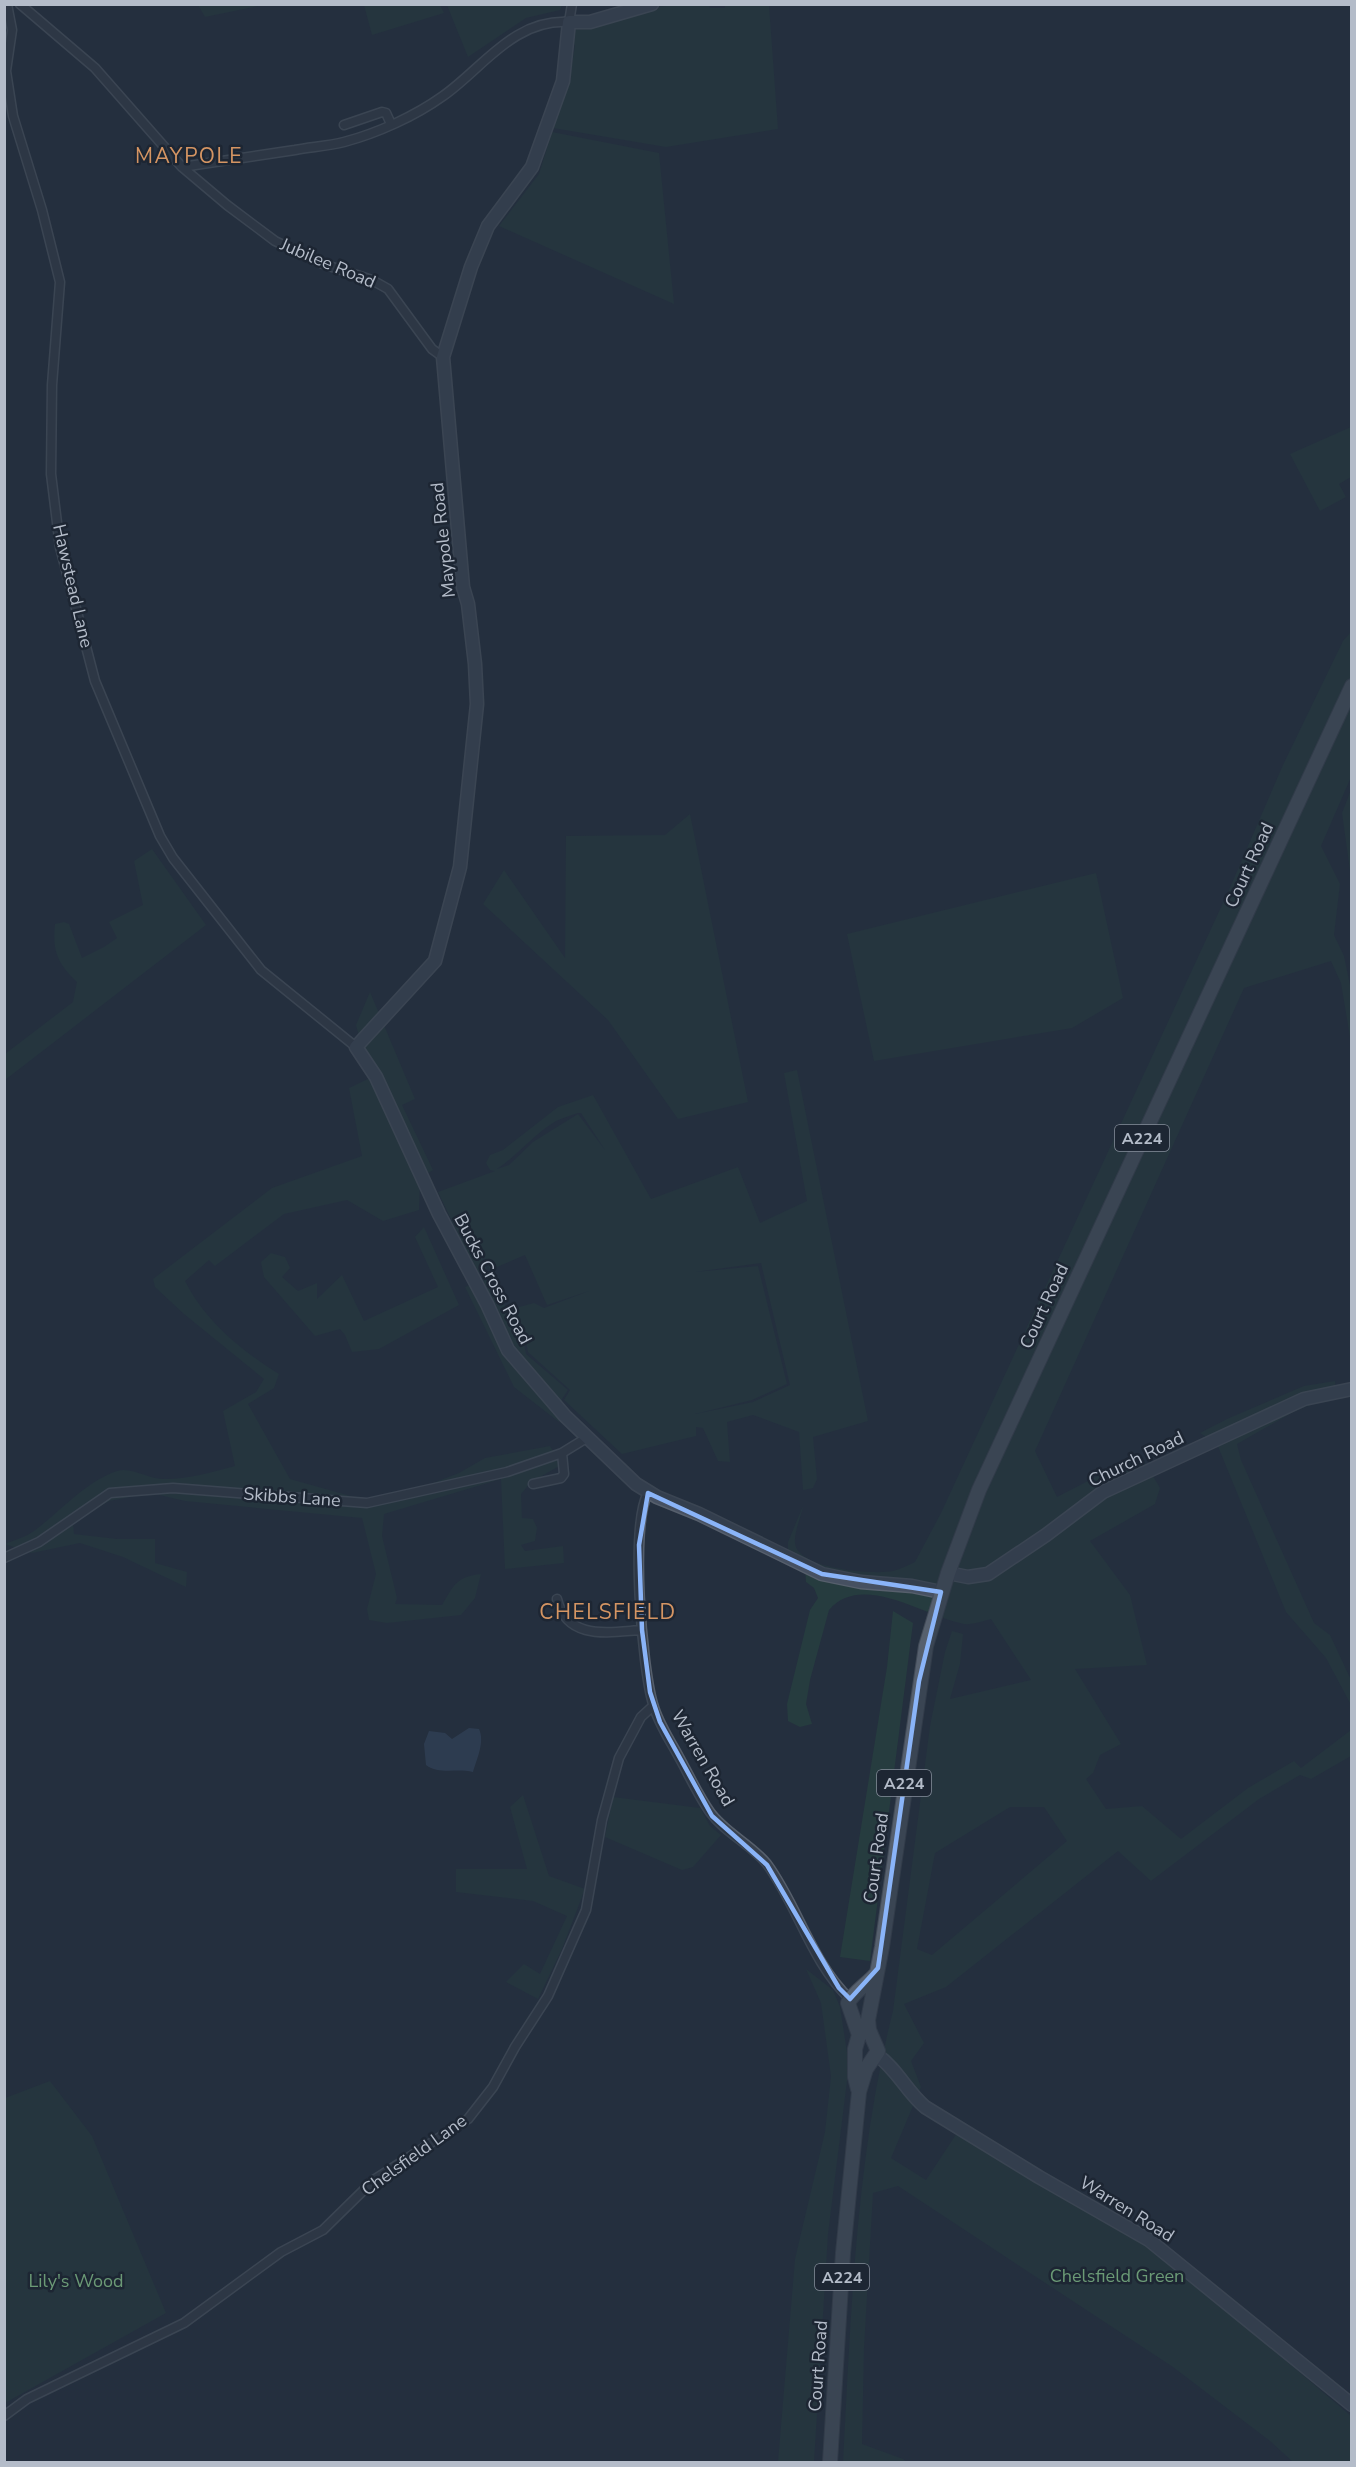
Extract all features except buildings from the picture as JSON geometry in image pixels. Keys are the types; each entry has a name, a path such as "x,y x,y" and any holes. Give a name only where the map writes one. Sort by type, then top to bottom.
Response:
{"main road":[{"name":"Court Road","path":"830,2463 843,2253 859,2092 865,2072 875,2053 868,2024 870,2008 882,1947 919,1681 931,1625 969,1513 1008,1426 1352,686"},
{"path":"852,1997 875,1975"},
{"path":"851,2013 861,2017 870,2008 866,1995 852,1997"},
{"name":"Court Road","path":"852,1997 848,2007 858,2030 855,2077 859,2092"},
{"path":"865,2039 875,2053 864,2062 857,2049 865,2039"}],"street":[{"name":"Hawstead Lane","path":"7,4 12,30 6,70 13,116 42,210 60,282 52,385 51,474 60,547 95,681 160,836 173,858 261,970 356,1047"},
{"name":"Jubilee Road","path":"20,4 95,68 182,167 227,205 275,241 323,264 372,280 388,289 432,350 443,357"},
{"path":"569,22 572,4"},
{"path":"182,167 344,142 421,111 445,94 493,51 517,36 549,23 590,22 652,4"},
{"name":"Maypole Road","path":"356,1047 435,961 460,867 476,694 468,604 463,587 443,357 471,267 488,226 532,167 563,81 569,22"},
{"path":"344,125 382,112 386,114 391,123"},
{"name":"Bucks Cross Road","path":"356,1047 376,1077 439,1214 487,1304 508,1350 543,1392 648,1493"},
{"name":"Church Road","path":"948,1573 968,1577 988,1574 1103,1492 1304,1399 1352,1389"},
{"name":"Skibbs Lane","path":"4,1558 39,1542 110,1493 173,1488 367,1503 507,1472 562,1453 588,1437"},
{"path":"533,1484 561,1478 564,1474 562,1453"},
{"path":"648,1493 699,1514 822,1574 861,1582 912,1586 941,1592"},
{"name":"Warren Road","path":"648,1493 644,1505 639,1545 642,1630 653,1706 705,1805 721,1824 767,1865 835,1983 852,1997"},
{"path":"557,1599 564,1616 582,1629 593,1632 642,1630"},
{"name":"Chelsfield Lane","path":"4,2416 27,2399 184,2323 281,2252 323,2229 375,2179 468,2119 493,2087 515,2047 548,1996 586,1910 602,1820 618,1758 641,1717 653,1706"},
{"name":"Warren Road","path":"875,2053 887,2063 926,2107 1149,2240 1352,2405"}],"highlighted area":[{"path":"648,1493 822,1574 941,1592 919,1681 878,1968 850,1999 839,1988 767,1865 712,1816 660,1722 650,1692 642,1630 639,1545"}],"green space":[{"path":"198,5 263,5 205,17"},
{"path":"364,5 440,5 444,13 372,35"},
{"path":"447,5 562,5 560,10 526,18 468,57"},
{"path":"657,5 658,7 709,5 710,8 725,8 725,5 769,5 778,129 666,147 553,128 569,84 575,45 571,40 573,29"},
{"path":"552,132 659,153 674,304 499,226 539,174"},
{"path":"1351,427 1351,477 1339,484 1346,497 1320,511 1290,454"},
{"name":"Chelsfield Green","path":"1351,632 1351,777 1321,846 1340,884 1334,935 1344,956 1351,990 1351,1043 1341,983 1331,961 1244,988 1035,1451 1057,1497 1140,1454 1160,1488 1155,1504 1090,1541 1130,1595 1147,1665 1075,1669 1121,1744 1100,1755 1093,1773 1086,1779 1106,1809 1142,1806 1181,1839 1248,1788 1294,1761 1301,1768 1351,1730 1351,1756 1311,1779 1300,1775 1259,1799 1151,1881 1118,1851 946,1987 904,2004 924,2043 911,2061 921,2087 891,2158 926,2180 957,2133 1145,2241 1351,2416 1351,2462 1293,2462 1270,2441 1173,2367 898,2186 873,2193 864,2348 862,2444 907,2462 843,2462 857,2235 863,2178 881,2066 893,2011 930,1726 945,1652 952,1631 963,1634 960,1664 950,1699 1031,1680 991,1619 964,1624 895,1600 876,1595 859,1595 843,1599 829,1610 810,1680 806,1704 812,1724 800,1727 788,1721 787,1704 810,1610 818,1598 814,1588 806,1582 805,1568 788,1555 788,1542 803,1506 795,1543 799,1552 808,1559 837,1568 870,1572 893,1571 915,1562 941,1513 1229,890 1283,765 1343,641","holes":["1010,1807 1044,1807 1067,1841 932,1955 917,1949 935,1853"]},
{"path":"1352,790 1351,878 1342,813"},
{"path":"690,814 748,1102 678,1119 608,1020 483,904 504,870 565,958 566,836 665,835"},
{"path":"152,849 206,925 5,1080 5,1054 73,1002 77,982 58,957 54,942 55,924 64,922 69,924 82,958 117,938 109,922 143,905 134,861"},
{"path":"1096,873 1123,998 1072,1028 874,1061 847,934"},
{"path":"370,992 415,1099 402,1105 433,1170 420,1178 419,1210 383,1221 347,1200 284,1214 215,1266 209,1260 185,1281 203,1309 226,1334 279,1374 274,1388 248,1404 290,1479 379,1504 459,1473 485,1458 550,1446 561,1465 531,1482 521,1494 522,1518 533,1519 537,1528 535,1541 521,1545 525,1551 563,1546 564,1563 505,1569 501,1479 384,1514 382,1536 397,1598 395,1604 442,1605 457,1583 466,1577 481,1574 475,1598 461,1615 387,1623 369,1620 367,1609 376,1574 362,1518 185,1501 151,1493 109,1501 73,1523 74,1534 117,1539 155,1539 155,1563 187,1572 186,1587 123,1557 80,1543 32,1553 5,1544 31,1533 94,1482 117,1471 129,1470 160,1479 175,1479 235,1466 223,1411 256,1392 264,1379 184,1314 155,1287 153,1279 272,1188 362,1156 349,1088 370,1078 356,1025"},
{"path":"797,1070 868,1421 813,1437 817,1479 813,1488 803,1490 799,1432 753,1415 727,1422 730,1462 718,1461 703,1428 696,1427 696,1436 622,1454 564,1400 570,1390 528,1352 524,1332 522,1334 526,1354 568,1390 562,1399 559,1422 514,1387 465,1287 488,1279 508,1310 534,1303 544,1308 589,1291 547,1305 525,1255 490,1270 461,1210 487,1269 477,1273 438,1192 495,1171 490,1170 486,1163 490,1155 503,1150 558,1107 593,1095 651,1199 738,1167 760,1223 807,1201 784,1073","holes":["578,1113 581,1113 605,1150 578,1114 533,1142 509,1165 497,1169 548,1126","761,1263 790,1385 753,1402 695,1414 752,1400 787,1384 758,1266 695,1272"]},
{"path":"424,1227 459,1305 379,1349 352,1352 340,1329 315,1336 264,1277 261,1262 271,1253 285,1257 290,1268 282,1277 298,1291 317,1283 317,1299 342,1275 364,1321 438,1287 415,1237"},
{"path":"1335,1381 1336,1395 1295,1411 1237,1444 1241,1460 1314,1623 1330,1635 1351,1680 1351,1705 1326,1658 1286,1612 1217,1444 1200,1433 1304,1386"},
{"path":"893,1611 913,1623 870,1961 840,1957 887,1667"},
{"path":"523,1795 549,1876 585,1889 562,1949 538,1999 506,1982 524,1964 540,1974 567,1916 533,1901 456,1892 456,1869 527,1869 510,1807"},
{"path":"613,1797 700,1808 710,1826 721,1835 693,1867 682,1870 605,1837"},
{"path":"806,1969 833,1990 840,2007 849,2065 828,2234 814,2462 778,2462 795,2259 825,2132 831,2076 821,2003"},
{"name":"Lily's Wood","path":"50,2081 92,2136 166,2313 5,2403 5,2098"}],"water":[{"path":"469,1728 479,1729 481,1734 480,1750 473,1772 442,1771 426,1765 424,1744 429,1731 445,1733 452,1739"}],"district":[{"name":"MAYPOLE","path":"189,156"},
{"name":"CHELSFIELD","path":"608,1612"}]}
